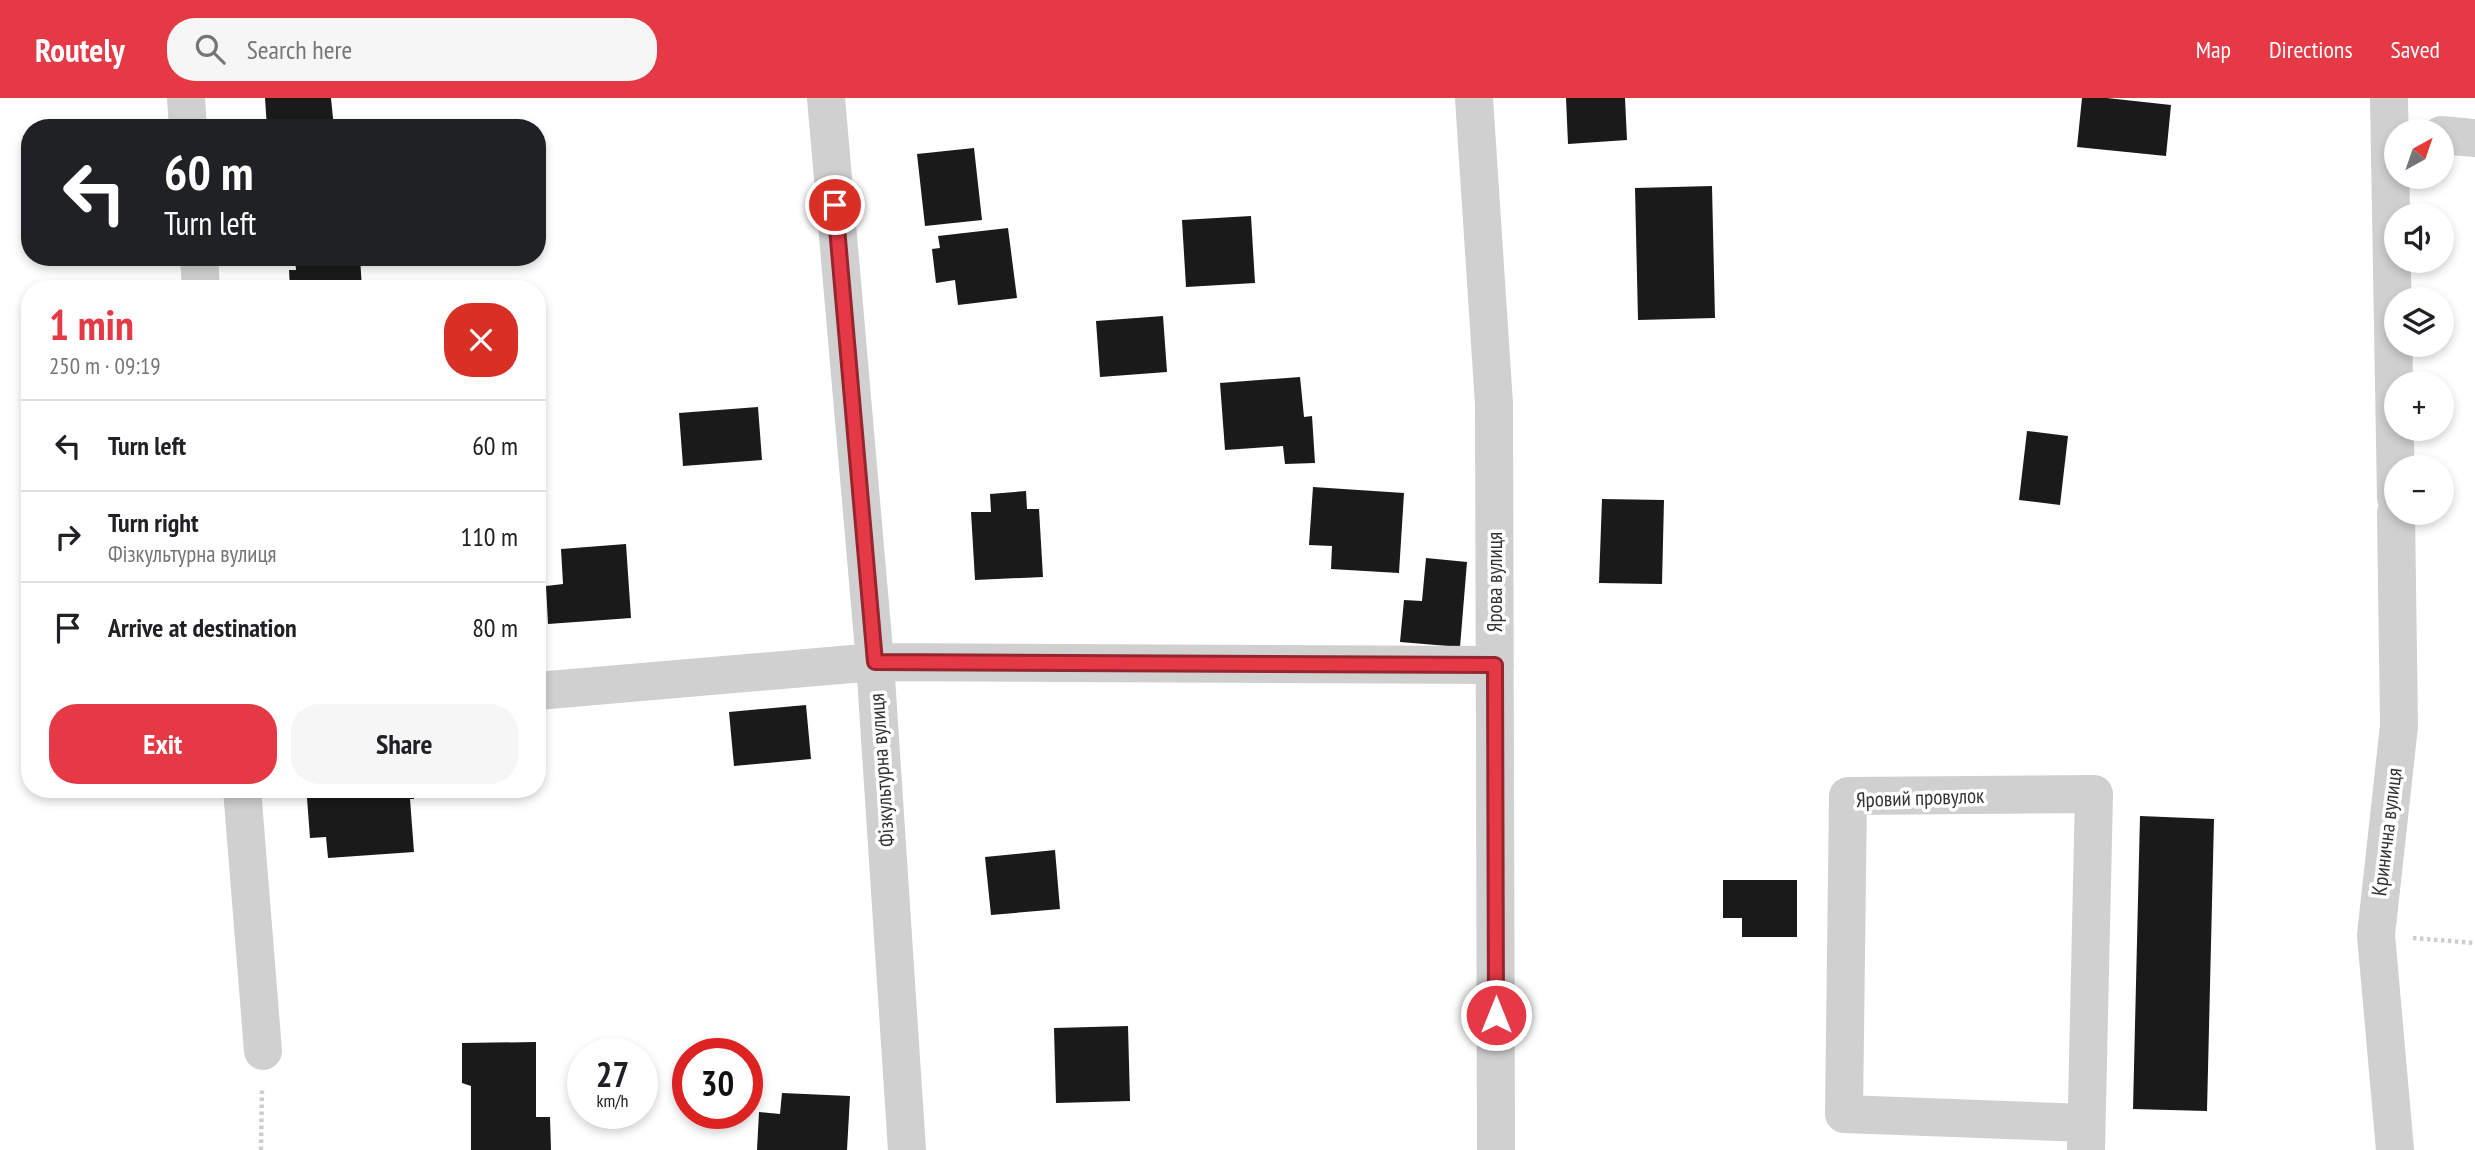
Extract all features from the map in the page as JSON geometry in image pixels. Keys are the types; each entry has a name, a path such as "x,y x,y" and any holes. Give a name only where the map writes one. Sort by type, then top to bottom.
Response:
{"street":[{"path":"186,98 187,119"},
{"name":"Фізкультурна вулиця","path":"826,98 875,662 907,1150"},
{"name":"Ярова вулиця","path":"1474,98 1494,404 1496,1150"},
{"path":"2454,136 2475,138"},
{"path":"2394,189 2396,455"},
{"name":"Кринична вулиця","path":"2395,1150 2376,935 2399,726 2396,525"},
{"path":"546,690 875,662 1495,665"},
{"name":"Яровий провулок","path":"2094,794 2086,1136 1844,1114 1848,796 2094,794"},
{"path":"243,798 263,1051"}],"path":[{"path":"2376,935 2475,943"},
{"path":"261,1150 263,1051"}],"building":[{"path":"265,98 331,98 333,119 266,119"},
{"path":"1566,98 1625,98 1627,140 1568,144"},
{"path":"2082,98 2171,105 2166,156 2077,147"},
{"path":"974,148 982,220 925,226 917,154"},
{"path":"1712,186 1715,318 1638,320 1635,188"},
{"path":"1251,216 1255,283 1186,287 1182,220"},
{"path":"1008,228 1017,298 958,305 955,280 936,283 932,249 940,248 938,236"},
{"path":"296,266 361,266 361,280 290,280 289,270 296,270"},
{"path":"1163,316 1167,372 1100,377 1096,321"},
{"path":"1300,377 1304,417 1312,416 1315,463 1285,464 1283,446 1225,450 1220,383"},
{"path":"758,407 762,460 683,466 679,413"},
{"path":"2027,431 2068,436 2060,505 2019,500"},
{"path":"1313,487 1404,493 1399,573 1331,569 1332,546 1309,545"},
{"path":"1026,491 1027,509 1039,509 1043,577 975,580 971,512 991,512 990,494"},
{"path":"1602,499 1664,500 1662,584 1599,583"},
{"path":"626,544 631,618 548,624 546,586 563,584 561,549"},
{"path":"1426,558 1467,562 1460,647 1400,642 1404,600 1422,601"},
{"path":"806,705 811,759 734,766 729,712"},
{"path":"307,798 414,798 410,799 414,852 328,858 326,837 310,838"},
{"path":"2140,816 2214,819 2207,1111 2133,1109"},
{"path":"1055,850 1060,909 991,915 985,857"},
{"path":"1723,880 1797,880 1797,937 1742,937 1742,918 1723,918"},
{"path":"1128,1026 1130,1101 1056,1103 1054,1028"},
{"path":"536,1042 536,1117 550,1117 551,1150 471,1150 471,1086 462,1083 462,1043"},
{"path":"782,1093 850,1096 847,1150 757,1150 758,1129 763,1129 763,1112 780,1114"}],"route":[{"path":"835,205 875,662 1495,665 1496,1015"}]}
